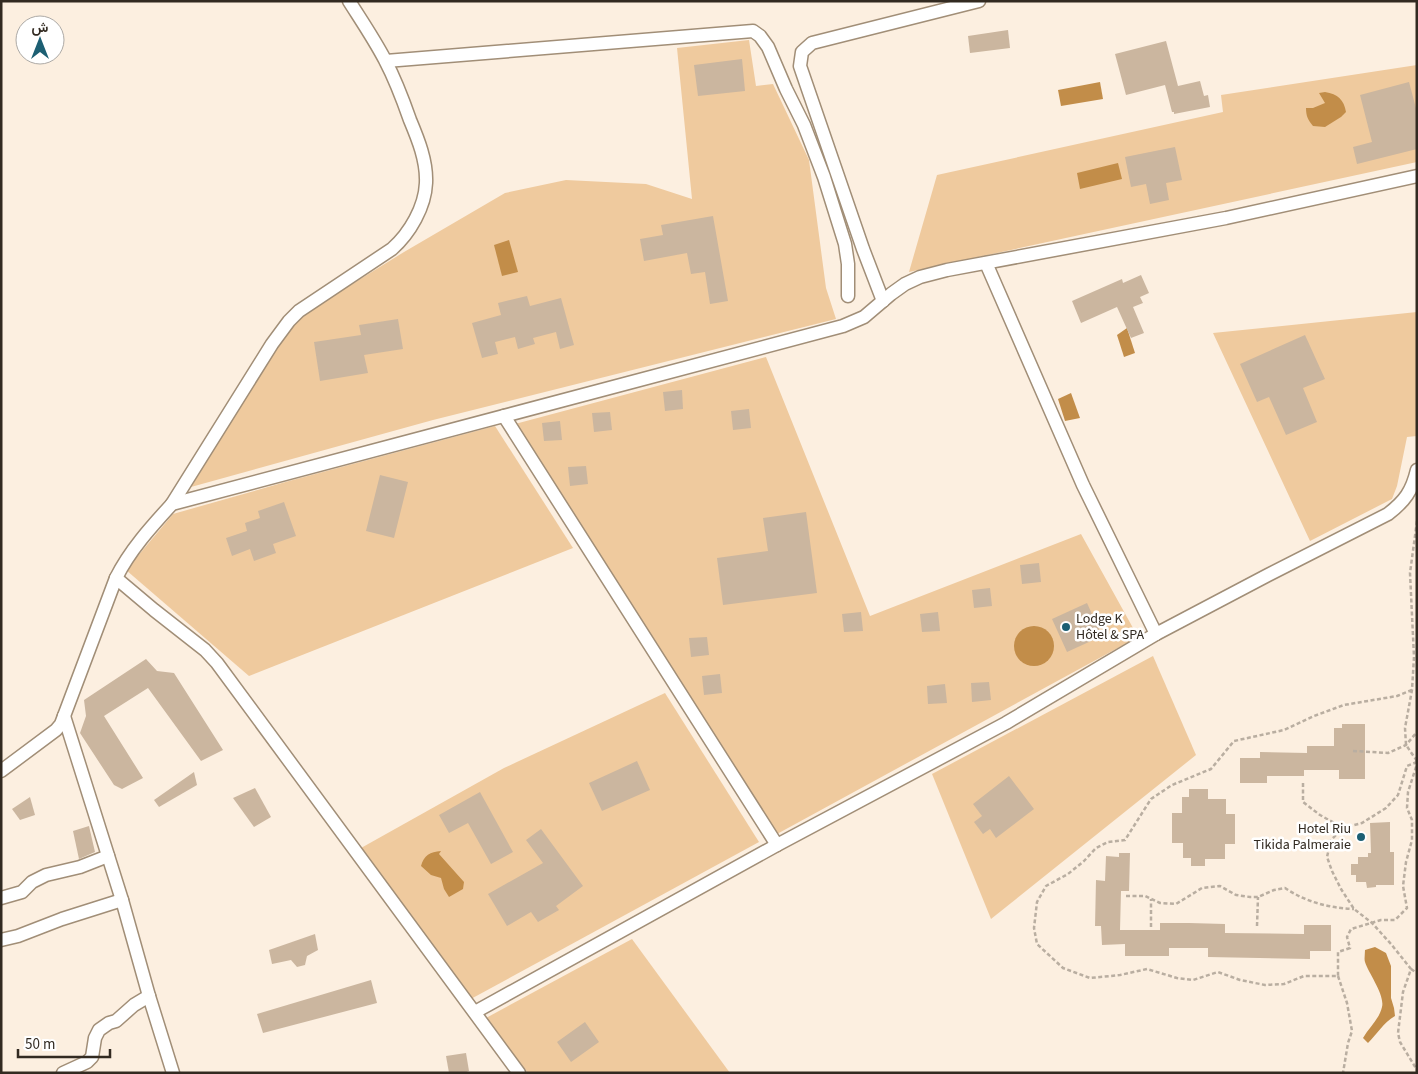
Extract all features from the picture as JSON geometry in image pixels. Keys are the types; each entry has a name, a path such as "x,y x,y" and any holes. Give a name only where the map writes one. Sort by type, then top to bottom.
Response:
{"street":[{"path":"1,770 56,730 61,724 116,578 124,563 144,536 172,504 289,320 299,311 392,249 410,230 423,199 426,183 425,163 397,84 372,37 348,1"},
{"path":"883,301 863,249 800,66 802,52 812,43 979,1"},
{"path":"386,61 753,31 760,36 768,47 804,125 824,177 845,244 848,264 848,296"},
{"path":"172,504 843,326 864,317 905,284 920,277 947,270 1226,218 1417,176"},
{"path":"986,263 1083,485 1156,634"},
{"path":"504,416 777,845"},
{"path":"476,1012 777,845 1006,723 1156,634 1388,514 1400,505 1407,496 1414,483 1417,470"},
{"path":"116,578 205,650 217,663 476,1012 519,1073"},
{"path":"64,716 122,900 173,1073"},
{"path":"1,898 22,892 32,882 46,875 80,867 108,856"},
{"path":"1,940 18,936 62,919 122,900"},
{"path":"63,1073 88,1062 92,1057 94,1038 99,1030 109,1023 116,1021 134,1005 149,996"}],"path":[{"path":"1343,1073 1352,1031 1347,1003 1338,976 1338,952 1350,948 1347,937 1351,928 1381,920 1395,920 1407,908 1403,886 1406,862 1412,840 1412,820 1407,808 1408,792 1417,762 1406,745 1405,728 1412,690 1414,657 1410,573 1417,521"},
{"path":"1338,976 1304,976 1284,984 1265,985 1240,980 1218,972 1193,980 1177,978 1147,969 1120,975 1090,978 1063,968 1037,944 1034,928 1037,902 1046,886 1068,874 1096,848 1108,842 1125,840 1152,799 1172,785 1211,769 1234,741 1284,730 1344,705 1397,696 1412,690"},
{"path":"1353,752 1388,752 1406,745 1417,732"},
{"path":"1417,762 1407,766 1398,795 1386,808 1362,823 1343,828 1330,840 1327,856 1335,877 1354,908 1372,923 1411,969 1417,973"},
{"path":"1302,783 1302,802 1343,828"},
{"path":"1126,896 1145,896 1160,903 1176,904 1202,888 1220,886 1236,895 1258,897 1274,890 1285,888 1300,898 1313,902 1336,908 1354,908"},
{"path":"1257,926 1258,897"},
{"path":"1151,899 1151,927"},
{"path":"1411,969 1403,992 1398,1033 1400,1042 1417,1070"}],"shaded area":[{"path":"749,40 756,86 773,84 809,160 826,288 836,319 433,420 191,487 294,320 404,252 505,193 566,180 646,184 692,199 677,48"},
{"path":"1417,65 1417,162 909,272 937,175 1223,112 1221,95"},
{"path":"1100,82 1103,99 1061,106 1058,90"},
{"path":"1325,92 1340,98 1346,112 1325,127 1313,126 1306,113 1306,108 1313,108 1325,103 1319,93"},
{"path":"1118,163 1122,179 1080,189 1077,173"},
{"path":"509,240 518,272 502,276 494,245"},
{"path":"1417,312 1417,436 1407,437 1397,486 1392,499 1310,541 1213,333"},
{"path":"1127,328 1135,353 1124,357 1117,335"},
{"path":"766,357 870,616 1081,534 1138,637 777,834 515,424"},
{"path":"1071,393 1080,418 1065,421 1058,399"},
{"path":"495,426 573,548 249,676 126,570 173,514"},
{"path":"1038,626 1045,629 1051,635 1054,646 1053,654 1045,663 1038,666 1030,666 1023,663 1015,654 1014,642 1017,635 1026,627"},
{"path":"1153,656 1196,755 991,919 932,774"},
{"path":"665,693 759,842 469,1000 361,848 504,768"},
{"path":"441,851 439,854 464,882 463,889 449,897 444,889 441,878 431,875 421,866 428,855"},
{"path":"632,939 730,1073 528,1073 486,1018"},
{"path":"1375,947 1386,953 1391,966 1391,998 1395,1016 1368,1043 1363,1038 1379,1016 1382,1007 1379,991 1365,961 1365,950"}],"building":[{"path":"1008,30 1010,48 970,53 968,36"},
{"path":"1166,41 1178,86 1200,81 1204,96 1208,95 1210,107 1174,114 1165,85 1126,95 1115,54"},
{"path":"742,59 745,91 698,96 694,65"},
{"path":"1409,82 1417,112 1417,149 1357,164 1353,147 1372,142 1360,95"},
{"path":"1175,147 1182,180 1166,183 1169,200 1150,204 1146,184 1131,187 1125,157"},
{"path":"713,216 728,301 710,304 705,272 691,274 687,253 644,261 640,239 663,235 661,225"},
{"path":"1141,275 1149,293 1140,297 1143,303 1133,307 1144,333 1131,338 1117,307 1081,323 1072,301 1122,279 1123,283"},
{"path":"527,296 530,306 561,298 574,345 560,349 556,332 533,338 535,344 518,349 515,337 495,342 498,354 482,358 472,323 501,315 498,303"},
{"path":"398,319 403,349 364,355 368,373 320,381 314,342 361,335 359,325"},
{"path":"1305,335 1325,379 1303,388 1317,422 1286,435 1269,397 1257,402 1240,364"},
{"path":"682,390 683,409 665,411 663,392"},
{"path":"749,409 751,428 733,430 731,411"},
{"path":"610,412 612,430 594,432 592,413"},
{"path":"560,421 562,440 544,441 542,423"},
{"path":"586,466 588,484 570,486 568,467"},
{"path":"380,475 408,482 394,538 366,531"},
{"path":"284,502 296,536 273,544 276,553 254,561 250,549 232,556 226,538 247,531 245,523 260,518 258,511"},
{"path":"806,512 817,593 723,605 717,558 768,551 763,518"},
{"path":"1039,563 1041,582 1022,584 1020,565"},
{"path":"990,588 992,606 974,608 972,590"},
{"path":"1087,603 1102,636 1067,652 1052,619"},
{"path":"861,612 863,631 844,632 842,614"},
{"path":"938,612 940,631 922,632 920,614"},
{"path":"707,637 709,655 691,657 689,638"},
{"path":"146,659 157,671 174,673 223,750 201,761 148,688 104,716 143,778 122,789 114,785 80,733 86,716 84,700"},
{"path":"720,674 722,693 704,695 702,676"},
{"path":"989,682 991,700 972,702 971,683"},
{"path":"945,684 947,703 928,704 927,686"},
{"path":"1342,724 1365,724 1365,779 1339,779 1339,770 1304,770 1304,776 1267,776 1267,783 1240,783 1240,758 1260,758 1260,752 1307,753 1307,746 1334,746 1334,728 1342,728"},
{"path":"637,761 650,790 602,811 589,783"},
{"path":"194,772 197,785 159,807 154,800"},
{"path":"1009,776 1034,809 996,838 990,829 983,834 974,822 982,816 973,804"},
{"path":"255,788 271,817 254,827 233,798"},
{"path":"1189,789 1208,789 1208,799 1226,799 1226,814 1235,814 1235,844 1225,844 1225,859 1205,859 1205,866 1191,866 1191,858 1183,858 1183,843 1172,843 1172,813 1182,813 1182,797 1189,797"},
{"path":"480,792 513,852 491,864 468,823 449,833 439,815"},
{"path":"30,797 35,815 20,820 12,809"},
{"path":"1390,822 1390,852 1394,852 1394,885 1376,885 1376,887 1367,888 1366,882 1356,882 1356,875 1351,875 1351,864 1358,864 1358,857 1368,857 1368,853 1371,853 1370,823"},
{"path":"89,826 95,852 79,859 73,831"},
{"path":"541,829 583,886 556,906 559,910 538,922 531,912 507,926 488,894 543,863 526,840"},
{"path":"1119,853 1130,853 1129,891 1121,891 1120,930 1160,930 1160,923 1189,923 1225,924 1225,933 1304,934 1304,925 1331,925 1331,951 1310,951 1310,959 1208,957 1208,948 1169,948 1169,956 1125,956 1125,944 1102,945 1101,926 1095,926 1096,880 1105,881 1106,856 1119,857"},
{"path":"315,934 318,950 307,956 305,965 297,967 291,960 272,964 269,950"},
{"path":"371,980 377,1003 263,1033 257,1014"},
{"path":"585,1022 599,1042 571,1062 557,1042"},
{"path":"466,1053 469,1071 449,1073 446,1056"}],"place":[{"name":"Lodge K Hôtel & SPA","path":"1066,627"},
{"name":"Hotel Riu Tikida Palmeraie","path":"1361,837"}]}
